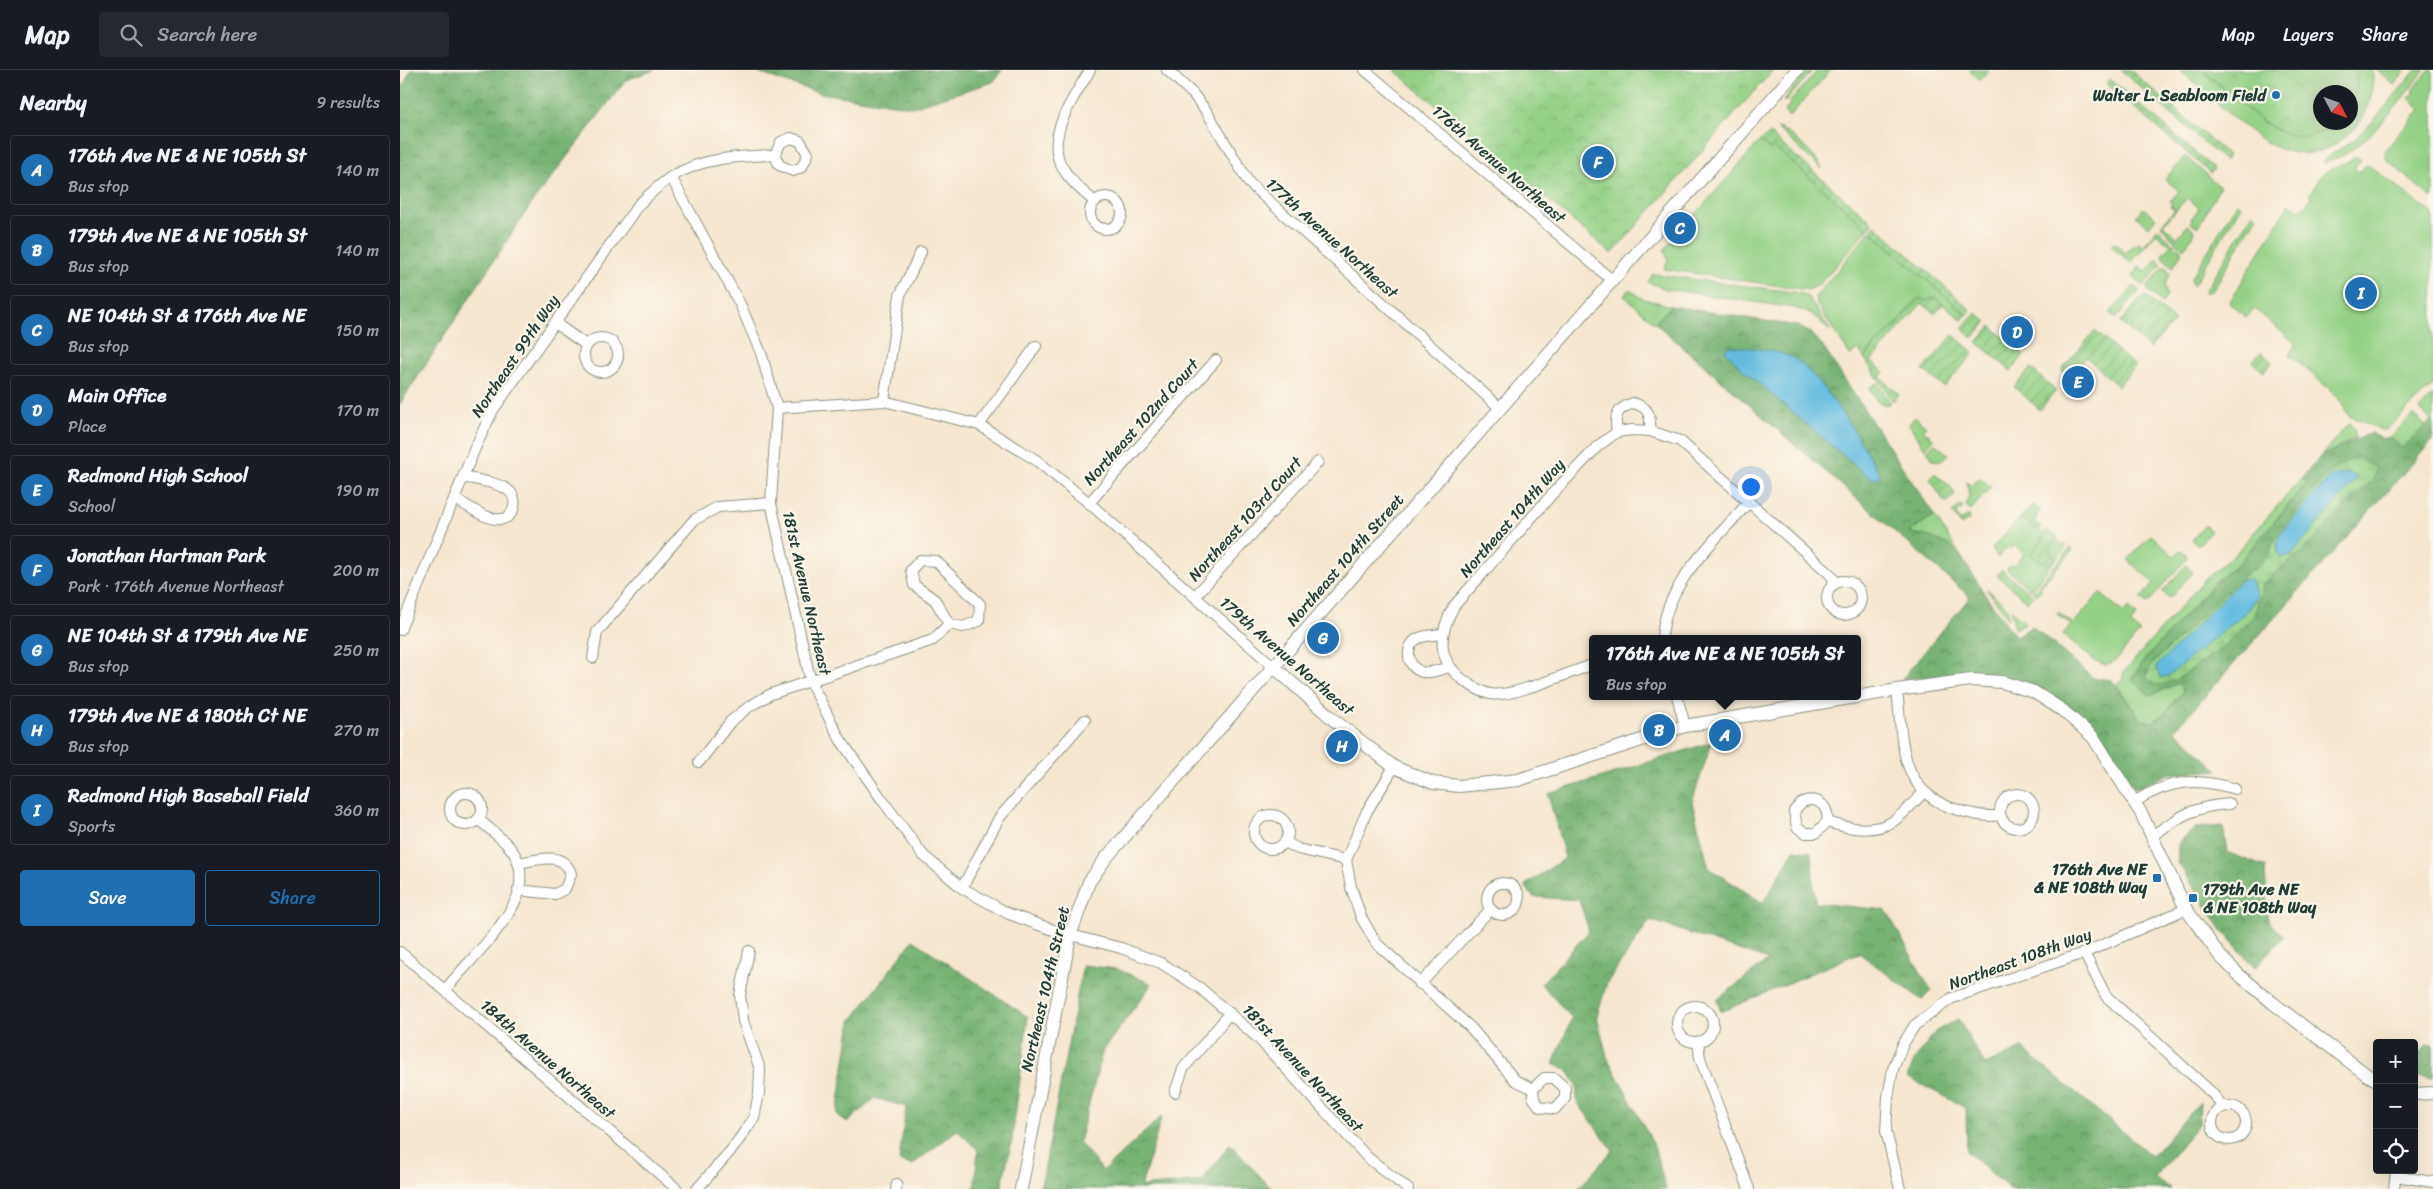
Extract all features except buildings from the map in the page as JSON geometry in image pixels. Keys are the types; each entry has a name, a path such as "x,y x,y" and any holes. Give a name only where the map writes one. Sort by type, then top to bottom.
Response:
{"street":[{"path":"1090,70 1065,114 1058,131 1057,147 1061,166 1073,182 1094,202"},
{"name":"177th Avenue Northeast","path":"1167,70 1193,94 1207,112 1249,183 1500,408"},
{"name":"176th Avenue Northeast","path":"1366,70 1613,281"},
{"name":"Northeast 104th Street","path":"1021,1189 1070,936 1089,882 1106,858 1797,70"},
{"name":"Northeast 99th Way","path":"400,630 463,476 493,410 639,204 671,177 700,164 730,157 775,155"},
{"name":"181st Avenue Northeast","path":"671,177 740,304 761,353 777,408 771,503 811,683 840,739 883,801 923,855 962,888 1009,914 1070,936 1121,948 1161,963 1200,988 1259,1039 1367,1157 1408,1189"},
{"path":"884,401 900,295 921,252"},
{"path":"555,323 586,345"},
{"path":"979,425 1036,346"},
{"name":"Northeast 102nd Court","path":"1089,503 1216,360"},
{"name":"179th Avenue Northeast","path":"777,408 884,401 979,425 1036,460 1089,503 1335,721 1394,766 1432,783 1459,786 1518,780 1685,726 1838,700"},
{"path":"1650,431 1651,417 1642,406 1633,403 1618,411 1615,418 1617,432 1632,430 1650,431 1680,441 1830,574 1836,583"},
{"name":"Northeast 104th Way","path":"1449,667 1443,651 1442,634 1454,606 1582,461 1617,432"},
{"name":"Northeast 103rd Court","path":"1195,596 1318,462"},
{"path":"454,499 496,519 506,518 513,510 514,500 508,491 463,476"},
{"path":"593,658 597,632 694,520 718,507 771,503"},
{"path":"1662,635 1668,605 1678,584 1748,503"},
{"path":"920,560 936,561 980,604 978,621 963,627 949,624 935,600 914,585 911,570 920,560"},
{"path":"699,762 731,721 750,706 771,694 811,683 933,640 949,624"},
{"path":"1442,634 1418,639 1410,648 1409,660 1416,669 1421,671 1449,667 1474,687 1490,694 1513,691 1589,666"},
{"name":"179th Avenue Northeast","path":"1861,696 1971,680 2002,682 2034,692 2062,710 2093,737 2134,802 2186,909 2220,956 2238,974 2373,1078"},
{"path":"1897,690 1905,758 1923,793 1956,809 1972,814 2000,815"},
{"path":"1678,700 1685,726"},
{"path":"962,888 999,818 1085,720"},
{"path":"1394,766 1367,811 1346,860 1351,887 1361,917 1376,943 1471,1028 1515,1080 1534,1089"},
{"path":"2134,802 2157,789 2182,782 2212,782 2235,789"},
{"path":"1827,822 1863,829 1891,823 1923,793"},
{"path":"2152,836 2191,810 2211,805 2230,804"},
{"path":"445,990 492,935 516,901 520,876 518,863 506,845 478,819"},
{"path":"1285,842 1298,849 1346,860"},
{"path":"518,863 554,858 567,865 571,874 565,889 555,894 518,890"},
{"name":"Northeast 108th Way","path":"1900,1189 1886,1132 1888,1097 1893,1069 1903,1044 1915,1025 1952,998 2084,954 2186,909"},
{"path":"1420,984 1490,910"},
{"path":"697,1189 733,1148 754,1118 759,1094 760,1069 743,1021 740,995 749,951"},
{"name":"184th Avenue Northeast","path":"400,952 677,1189"},
{"path":"2084,954 2106,996 2212,1093 2223,1107"},
{"path":"1175,1092 1183,1069 1230,1013"},
{"path":"1698,1042 1700,1058 1749,1189"},
{"path":"2418,1094 2433,1093"},
{"path":"2394,1189 2396,1174"},
{"path":"2400,1174 2433,1182"}],"green space":[{"path":"411,70 654,70 626,80 533,201 400,404 400,92"},
{"path":"749,70 1002,70 993,82 912,107 820,93"},
{"path":"1394,70 1773,70 1612,254"},
{"path":"1808,70 1813,70 1786,101 1783,101"},
{"path":"1818,70 1831,70 1789,117 1785,111 1789,103"},
{"path":"1969,70 1989,70 1980,80"},
{"path":"2121,70 2130,70 2228,155 2225,161"},
{"path":"2180,70 2202,70 2264,123 2325,132 2328,130 2353,130 2331,146 2315,152 2285,151 2256,136"},
{"path":"2202,70 2356,70 2356,85 2313,85 2313,130 2326,130 2324,131 2312,135 2290,135 2269,125"},
{"path":"2356,70 2373,70 2371,97 2365,114 2358,124"},
{"path":"2377,70 2402,70 2405,72 2394,85"},
{"path":"2416,70 2425,70 2392,111 2366,138 2338,158 2323,163 2330,155 2352,141 2364,130"},
{"path":"2430,70 2433,70 2433,199 2386,159 2385,150 2420,110 2409,98 2415,93 2412,90"},
{"path":"2110,79 2213,168 2213,171 2210,173 2106,83"},
{"path":"1777,128 1789,134 1802,145 1815,158 1822,169"},
{"path":"1770,134 1873,223 1868,229 1773,146 1770,149 1760,141"},
{"path":"1760,141 1770,149 1773,146 1868,229 1819,285 1808,290 1664,269 1668,260 1664,250"},
{"path":"2185,156 2220,187 2198,227 2190,222 2199,208 2187,198 2163,225 2176,236 2173,240 2161,225 2175,209 2170,206 2172,203 2170,201 2179,191 2165,179"},
{"path":"2357,157 2361,160 2354,168 2359,172 2367,164 2433,214 2433,385 2387,429 2382,430 2349,416 2337,396 2289,354 2296,344 2255,309 2246,317 2229,303 2289,204 2300,210 2312,198 2309,195 2323,173"},
{"path":"2237,203 2241,206 2193,286 2191,279"},
{"path":"2143,208 2156,218 2149,227 2136,216"},
{"path":"2253,213 2257,216 2216,285 2212,291 2204,293"},
{"path":"1875,225 1971,310 1967,315 1870,231"},
{"path":"2188,225 2193,229 2194,233 2184,249 2174,241"},
{"path":"2158,228 2171,242 2169,244 2156,233 2131,263 2111,246 2114,243 2126,253 2134,244 2139,243 2143,246"},
{"path":"1870,231 1967,315 1962,320 1935,297 1926,301 1915,301 1898,323 1878,341 1865,359 1859,350 1850,355 1817,305 1816,296"},
{"path":"2172,243 2181,250 2181,254 2173,267 2161,256"},
{"path":"2158,260 2162,264 2143,286 2132,276 2140,266 2146,271"},
{"path":"2165,266 2170,273 2165,284 2167,296 2162,303 2148,291 2148,285"},
{"path":"1653,274 1800,293 1809,298 1831,332 1812,314 1795,308 1666,289 1648,282"},
{"path":"2134,286 2140,291 2116,318 2110,313"},
{"path":"1630,289 1641,298 1671,306 1655,323 1624,296"},
{"path":"2144,295 2175,321 2150,348 2120,322"},
{"path":"1935,297 1943,304 1935,314 1922,303 1871,361 1884,372 1880,377 1899,394 1893,401 1865,359 1874,346 1894,328 1915,301 1919,298 1926,301"},
{"path":"1671,306 1797,326 1811,333 1821,344 1934,515 1909,532 1930,537 1949,545 1962,558 1984,593 2016,637 2032,626 2093,678 2112,680 2141,720 2152,722 2164,714 2183,691 2179,683 2150,695 2131,679 2147,657 2216,581 2238,564 2307,483 2302,478 2320,457 2371,433 2382,439 2390,437 2402,448 2433,419 2433,440 2175,730 2218,770 2168,774 2135,789 2105,739 2063,701 2023,680 1979,673 1902,679 1970,597 1655,323"},
{"path":"1976,313 1987,322 1973,338 1962,328"},
{"path":"1991,326 2024,355 2011,371 1977,342"},
{"path":"2095,331 2135,366 2118,386 2086,357 2069,376 2061,370"},
{"path":"1953,335 1974,353 1944,387 1923,370"},
{"path":"2261,352 2272,362 2264,372 2252,362"},
{"path":"2031,368 2056,391 2040,410 2014,387"},
{"path":"1877,383 1891,403 1885,405 1877,401 1869,388"},
{"path":"2433,395 2433,419 2431,421 2419,409"},
{"path":"2414,414 2425,426 2402,448 2390,437"},
{"path":"1915,417 1926,426 1923,430 1934,439 1925,449 1909,424"},
{"path":"2349,423 2354,428 2356,438 2320,457"},
{"path":"1934,443 1948,454 1941,461 1933,460 1927,451"},
{"path":"2357,457 2376,468 2373,480 2354,497 2302,552 2264,582 2254,616 2223,647 2176,680 2162,685 2154,684 2146,678 2151,666 2172,645 2247,573 2259,566 2268,555 2275,539 2324,477"},
{"path":"1933,474 1936,474 1951,487 1955,495 1947,502 1943,500 1930,479"},
{"path":"1979,478 1991,487 1970,511 1966,505 1969,494 1966,482 1972,486"},
{"path":"2302,478 2307,483 2238,564 2216,581 2147,657 2131,679 2150,695 2179,683 2183,691 2164,714 2152,722 2141,720 2116,684 2123,679 2123,673 2204,580 2236,553"},
{"path":"2033,504 2040,510 2034,522 2041,526 2039,530 2020,518"},
{"path":"1961,505 1963,508 1956,513 1961,521 1969,515 1969,520 1961,525 1952,513"},
{"path":"1934,515 1962,558 1949,545 1909,532"},
{"path":"2020,518 2045,534 2032,555 2042,561 2055,540 2067,546 2030,590 2007,569 2011,565 2013,566 2024,554 2014,545 2011,549 2008,546 1998,558 1992,548"},
{"path":"2205,525 2211,531 2198,546 2192,540"},
{"path":"2047,530 2058,537 2049,551 2056,557 2049,565 2031,555"},
{"path":"2151,535 2174,556 2180,550 2188,557 2148,603 2141,598 2154,583 2128,560"},
{"path":"2070,548 2073,550 2040,587 2042,589 2036,595 2032,592"},
{"path":"2186,565 2193,572 2170,598 2162,592"},
{"path":"2002,570 2033,596 2027,602 1997,575"},
{"path":"1987,590 2007,607 2009,619"},
{"path":"2100,593 2124,613 2129,608 2137,615 2130,624 2140,632 2116,660 2106,665 2095,661 2063,634 2071,625 2057,614 2058,612 2073,624"},
{"path":"2011,610 2026,623 2015,629"},
{"path":"1712,742 1692,802 1709,868 1763,903 1794,850 1811,852 1815,903 1886,910 1931,991 1922,1000 1859,953 1721,1012 1717,1000 1768,960 1650,920 1607,983 1597,1016 1607,1057 1653,1143 1666,1189 1578,1189 1613,1150 1577,1102 1576,1084 1568,1071 1553,1064 1572,1018 1541,984 1589,931 1579,900 1533,897 1525,885 1565,858 1548,794"},
{"path":"2223,826 2227,852 2265,867 2268,921 2284,936 2255,968 2221,929 2178,863 2178,844 2195,828"},
{"path":"913,940 1028,1017 1012,1140 1001,1189 974,1189 978,1150 957,1130 912,1165 899,1161 906,1107 875,1098 847,1123 837,1114 851,1021"},
{"path":"1083,965 1117,969 1152,984 1103,1050 1079,1142 1103,1171 1162,1116 1141,1187 1202,1181 1230,1144 1272,1189 1039,1189 1043,1177"},
{"path":"1958,1019 1985,1065 2022,1048 2152,1156 2200,1102 2199,1124 2155,1177 2171,1189 2010,1189 1967,1152 1966,1108 1907,1077 1915,1059 1936,1031"},
{"path":"2427,1045 2433,1045 2433,1078 2418,1076 2418,1054"}],"water":[{"path":"1730,346 1780,353 1799,362 1826,391 1839,409 1881,476 1873,479 1865,474 1742,369 1725,350"},
{"path":"2347,472 2357,478 2291,555 2280,558 2277,544 2279,536 2330,477"},
{"path":"2251,579 2257,596 2246,612 2168,676 2160,678 2157,666 2241,580"}],"place":[{"name":"Walter L. Seabloom Field","path":"2276,95"},
{"name":"Jonathan Hartman Park","path":"1598,162"},
{"name":"NE 104th St & 176th Ave NE","path":"1680,228"},
{"name":"Redmond High Baseball Field","path":"2361,293"},
{"name":"Main Office","path":"2017,332"},
{"name":"Redmond High School","path":"2078,382"},
{"name":"NE 104th St & 179th Ave NE","path":"1323,638"},
{"name":"179th Ave NE & NE 105th St","path":"1659,730"},
{"name":"176th Ave NE & NE 105th St","path":"1725,735"},
{"name":"179th Ave NE & 180th Ct NE","path":"1342,746"},
{"name":"176th Ave NE & NE 108th Way","path":"2157,878"},
{"name":"179th Ave NE & NE 108th Way","path":"2193,898"}]}
